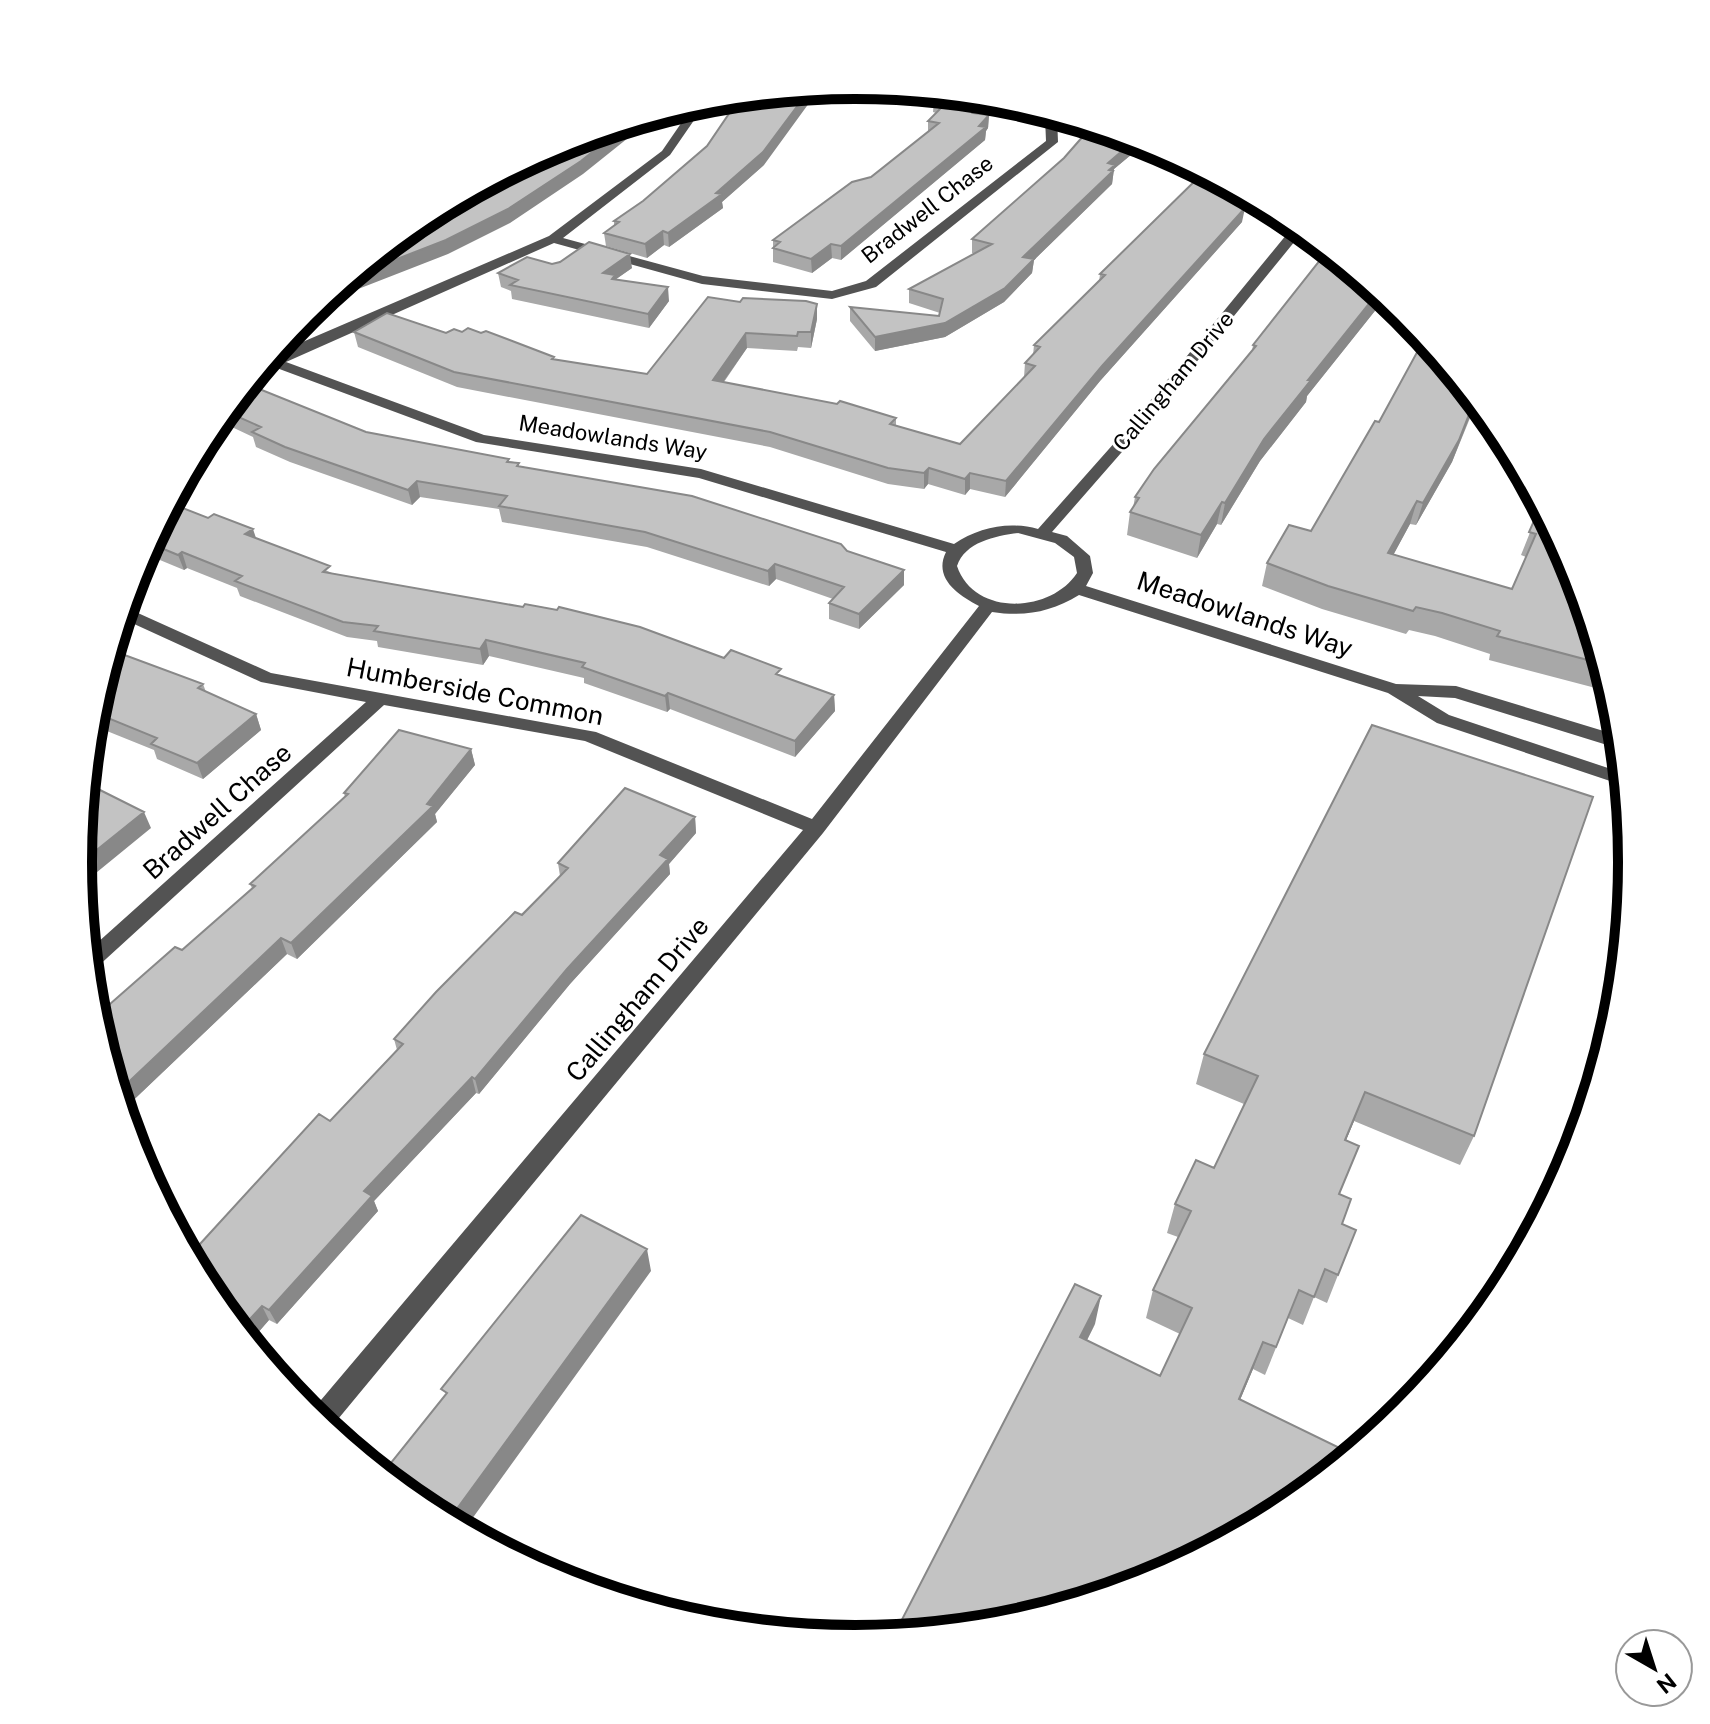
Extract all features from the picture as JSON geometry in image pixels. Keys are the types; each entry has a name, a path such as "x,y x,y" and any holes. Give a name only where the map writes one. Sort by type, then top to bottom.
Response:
{"street":[{"path":"283,356 553,239 666,153 690,118"},
{"name":"Bradwell Chase","path":"553,239 702,280 832,295 871,284 1052,142 1051,125"},
{"name":"Callingham Drive","path":"1044,532 1137,426 1291,237"},
{"name":"Meadowlands Way","path":"275,367 481,439 701,474 956,550"},
{"path":"1018,528 1044,532 1063,539 1077,550 1085,563 1086,576 1079,589 1063,601 1041,608 1015,609 989,604 968,594 954,580 950,565 956,550 971,538 993,530 1018,528"},
{"name":"Meadowlands Way","path":"1079,589 1394,689 1443,719 1612,776"},
{"name":"Callingham Drive","path":"327,1413 816,828 989,604"},
{"name":"Humberside Common","path":"132,617 267,678 589,736 816,828"},
{"name":"Meadowlands Way","path":"1394,689 1456,692 1607,739"},
{"name":"Bradwell Chase","path":"98,954 382,697"}],"building":[{"path":"801,101 763,152 716,193 722,194 668,233 663,231 645,244 604,233 619,222 614,221 643,201 707,146 732,110"},
{"path":"944,105 976,110 973,113 989,115 979,126 986,127 841,246 831,244 811,259 773,248 780,242 773,240 852,182 871,177 939,123 928,121"},
{"path":"1085,134 1125,149 1108,163 1115,165 1109,170 1113,171 1023,257 1034,259 1005,288 945,323 875,337 850,307 939,316 943,299 909,289 992,244 972,239 1064,158"},
{"path":"607,140 508,209 446,240 380,265 474,201 563,157"},
{"path":"1196,180 1245,208 1102,366 1006,481 970,473 965,479 929,468 924,473 888,468 770,432 454,372 354,332 387,313 446,333 454,329 462,332 468,328 481,333 486,331 554,357 552,359 647,374 708,297 740,302 743,298 806,301 817,304 811,332 798,332 797,336 746,333 713,380 837,404 840,401 896,418 890,424 960,444 1035,366 1025,363 1040,347 1034,345 1105,275 1100,274"},
{"path":"589,242 630,254 603,273 615,275 612,279 668,287 648,314 510,285 518,280 498,273 527,257 552,264 560,262"},
{"path":"1321,259 1371,300 1264,439 1225,503 1222,502 1201,535 1130,512 1139,498 1135,497 1154,469 1256,346 1253,345"},
{"path":"1419,348 1470,412 1459,440 1423,503 1417,501 1388,553 1512,589 1536,534 1529,532 1535,518 1560,570 1591,661 1497,636 1500,631 1442,613 1416,607 1413,611 1328,586 1267,563 1289,525 1311,531 1375,421 1379,422"},
{"path":"258,388 366,432 509,459 507,462 519,463 517,466 692,496 841,544 847,551 904,570 859,614 829,603 844,587 775,564 768,571 645,532 499,506 507,496 417,481 408,490 285,447 252,432 261,427 237,416"},
{"path":"180,507 208,518 214,514 253,529 245,534 330,566 323,572 523,607 525,604 557,610 559,607 640,627 724,658 731,650 781,669 776,674 834,695 795,741 668,693 665,696 582,667 585,663 486,640 480,649 374,631 378,626 343,622 235,581 242,576 182,552 178,555 160,548"},
{"path":"121,654 203,684 198,688 256,714 197,763 151,744 157,738 106,717"},
{"path":"1372,725 1593,797 1474,1136 1365,1092 1345,1140 1359,1146 1339,1194 1351,1199 1342,1224 1356,1230 1338,1275 1325,1269 1314,1297 1299,1290 1276,1347 1263,1342 1239,1399 1342,1449 1279,1496 1236,1523 1147,1567 1100,1585 1004,1610 900,1623 1075,1284 1101,1296 1080,1337 1160,1376 1192,1308 1153,1290 1191,1211 1175,1204 1196,1160 1214,1168 1258,1076 1204,1054"},
{"path":"399,730 471,749 427,804 433,806 291,943 281,938 126,1085 106,1007 175,947 182,950 255,886 250,884 348,794 344,793"},
{"path":"96,788 144,812 92,853"},
{"path":"625,788 695,817 660,855 668,859 567,969 475,1079 472,1077 364,1191 372,1196 269,1310 262,1306 247,1322 197,1247 319,1114 330,1121 403,1044 394,1039 436,992 515,912 522,915 568,868 558,863"},
{"path":"581,1215 647,1249 455,1511 389,1465 447,1393 441,1389"}]}
